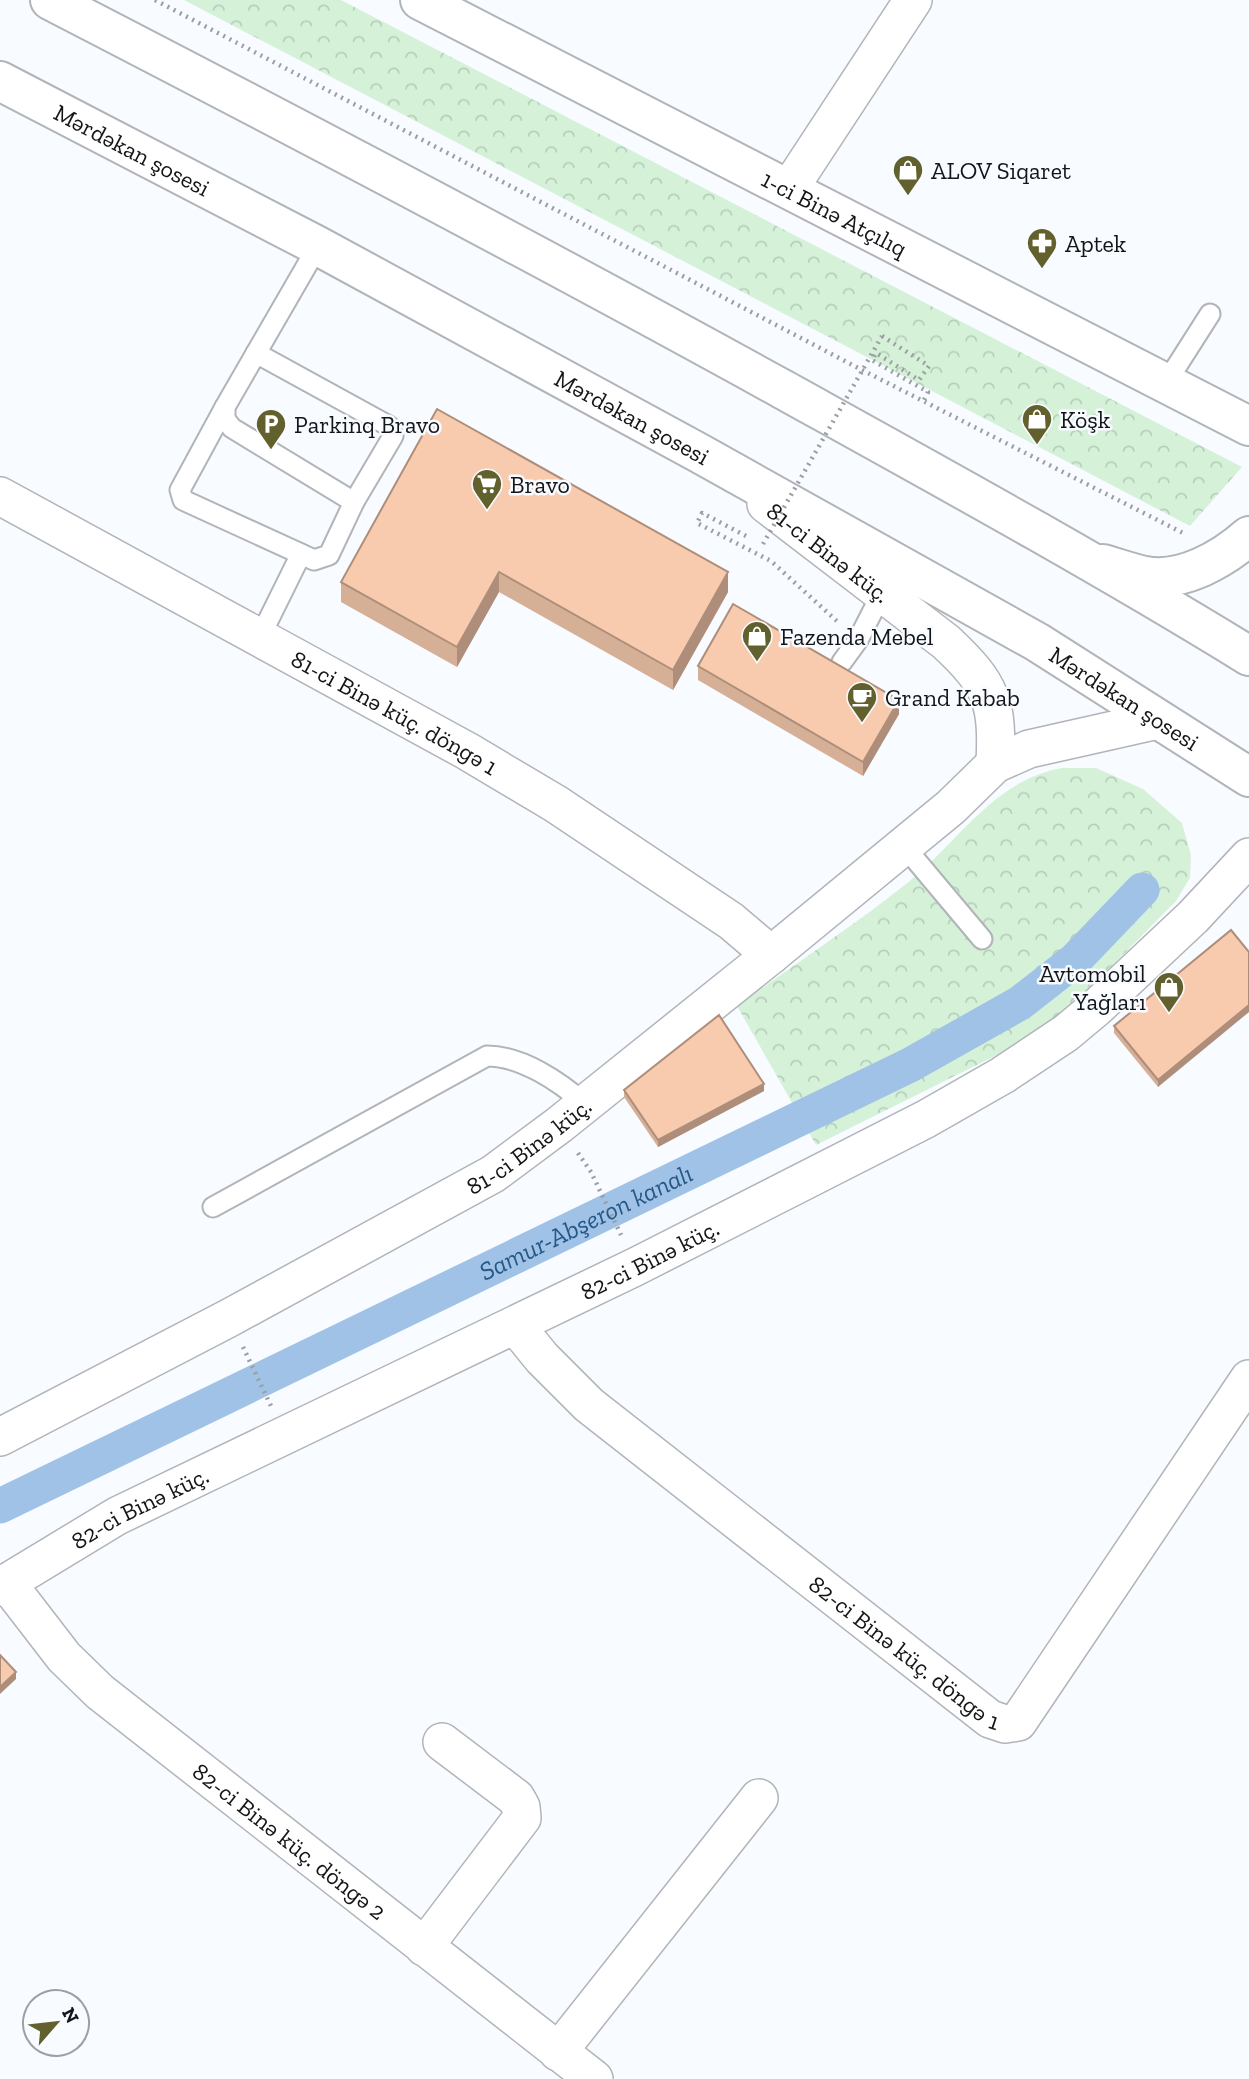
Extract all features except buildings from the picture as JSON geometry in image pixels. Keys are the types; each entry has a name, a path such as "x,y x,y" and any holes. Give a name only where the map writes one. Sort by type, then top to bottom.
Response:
{"main road":[{"path":"50,0 366,163 1094,561 1249,656"},
{"name":"1-ci Binə Atçılıq","path":"420,0 1249,426"},
{"name":"Mərdəkan şosesi","path":"0,81 318,246 699,453 1037,642 1249,777"},
{"path":"1094,561 1148,577 1174,577 1240,544"}],"street":[{"path":"789,189 913,0"},
{"name":"81-ci Binə küç.","path":"699,453 946,642 971,665 986,687 995,711 995,764"},
{"name":"81-ci Binə küç. döngə 1","path":"0,496 467,751 556,804 731,921 772,956"},
{"name":"81-ci Binə küç.","path":"0,1437 229,1318 494,1174 772,956 904,846 995,764 1029,748 1158,720"},
{"name":"82-ci Binə küç.","path":"3,1585 117,1516 516,1326 914,1126 1026,1061 1096,1008 1193,917 1249,857"},
{"name":"82-ci Binə küç. döngə 1","path":"516,1326 542,1358 589,1405 990,1719 1005,1724 1018,1722 1249,1379"},
{"name":"82-ci Binə küç. döngə 2","path":"3,1585 64,1657 100,1692 594,2079"},
{"path":"424,1947 522,1818 521,1807 516,1798 442,1742"},
{"path":"558,2052 759,1798"}],"lane":[{"path":"256,353 389,426 393,436 354,502 329,555 314,560 183,500 180,490 225,407 256,353 318,246"},
{"path":"1166,383 1210,314"},
{"path":"225,407 225,419 232,428 354,502"},
{"path":"260,637 301,554"},
{"path":"842,662 858,640 882,593"},
{"path":"904,846 982,939"},
{"path":"213,1207 487,1056 502,1056 562,1084 585,1104"}],"path":[{"path":"155,0 1177,531 1240,544"},
{"path":"858,640 771,561 697,523 702,513 763,544 882,336 929,366 919,380 876,353 872,360 928,392 923,400"},
{"path":"591,1172 620,1232"},
{"path":"243,1346 272,1406"}],"green space":[{"path":"184,0 341,0 1242,467 1190,526"},
{"path":"1062,768 1096,768 1143,789 1182,823 1191,855 1190,878 1176,901 1073,1005 1019,1044 816,1145 737,1006 906,884 996,799 1016,785"}],"waterway":[{"name":"Samur-Abşeron kanalı","path":"0,1506 910,1065 1020,1003 1075,960 1142,890"}],"place":[{"name":"ALOV Siqaret","path":"908,197"},
{"name":"Aptek","path":"1042,270"},
{"name":"Köşk","path":"1037,446"},
{"name":"Parkinq Bravo","path":"271,451"},
{"name":"Bravo","path":"487,511"},
{"name":"Fazenda Mebel","path":"757,663"},
{"name":"Grand Kabab","path":"862,724"},
{"name":"Avtomobil Yağları","path":"1169,1014"}]}
